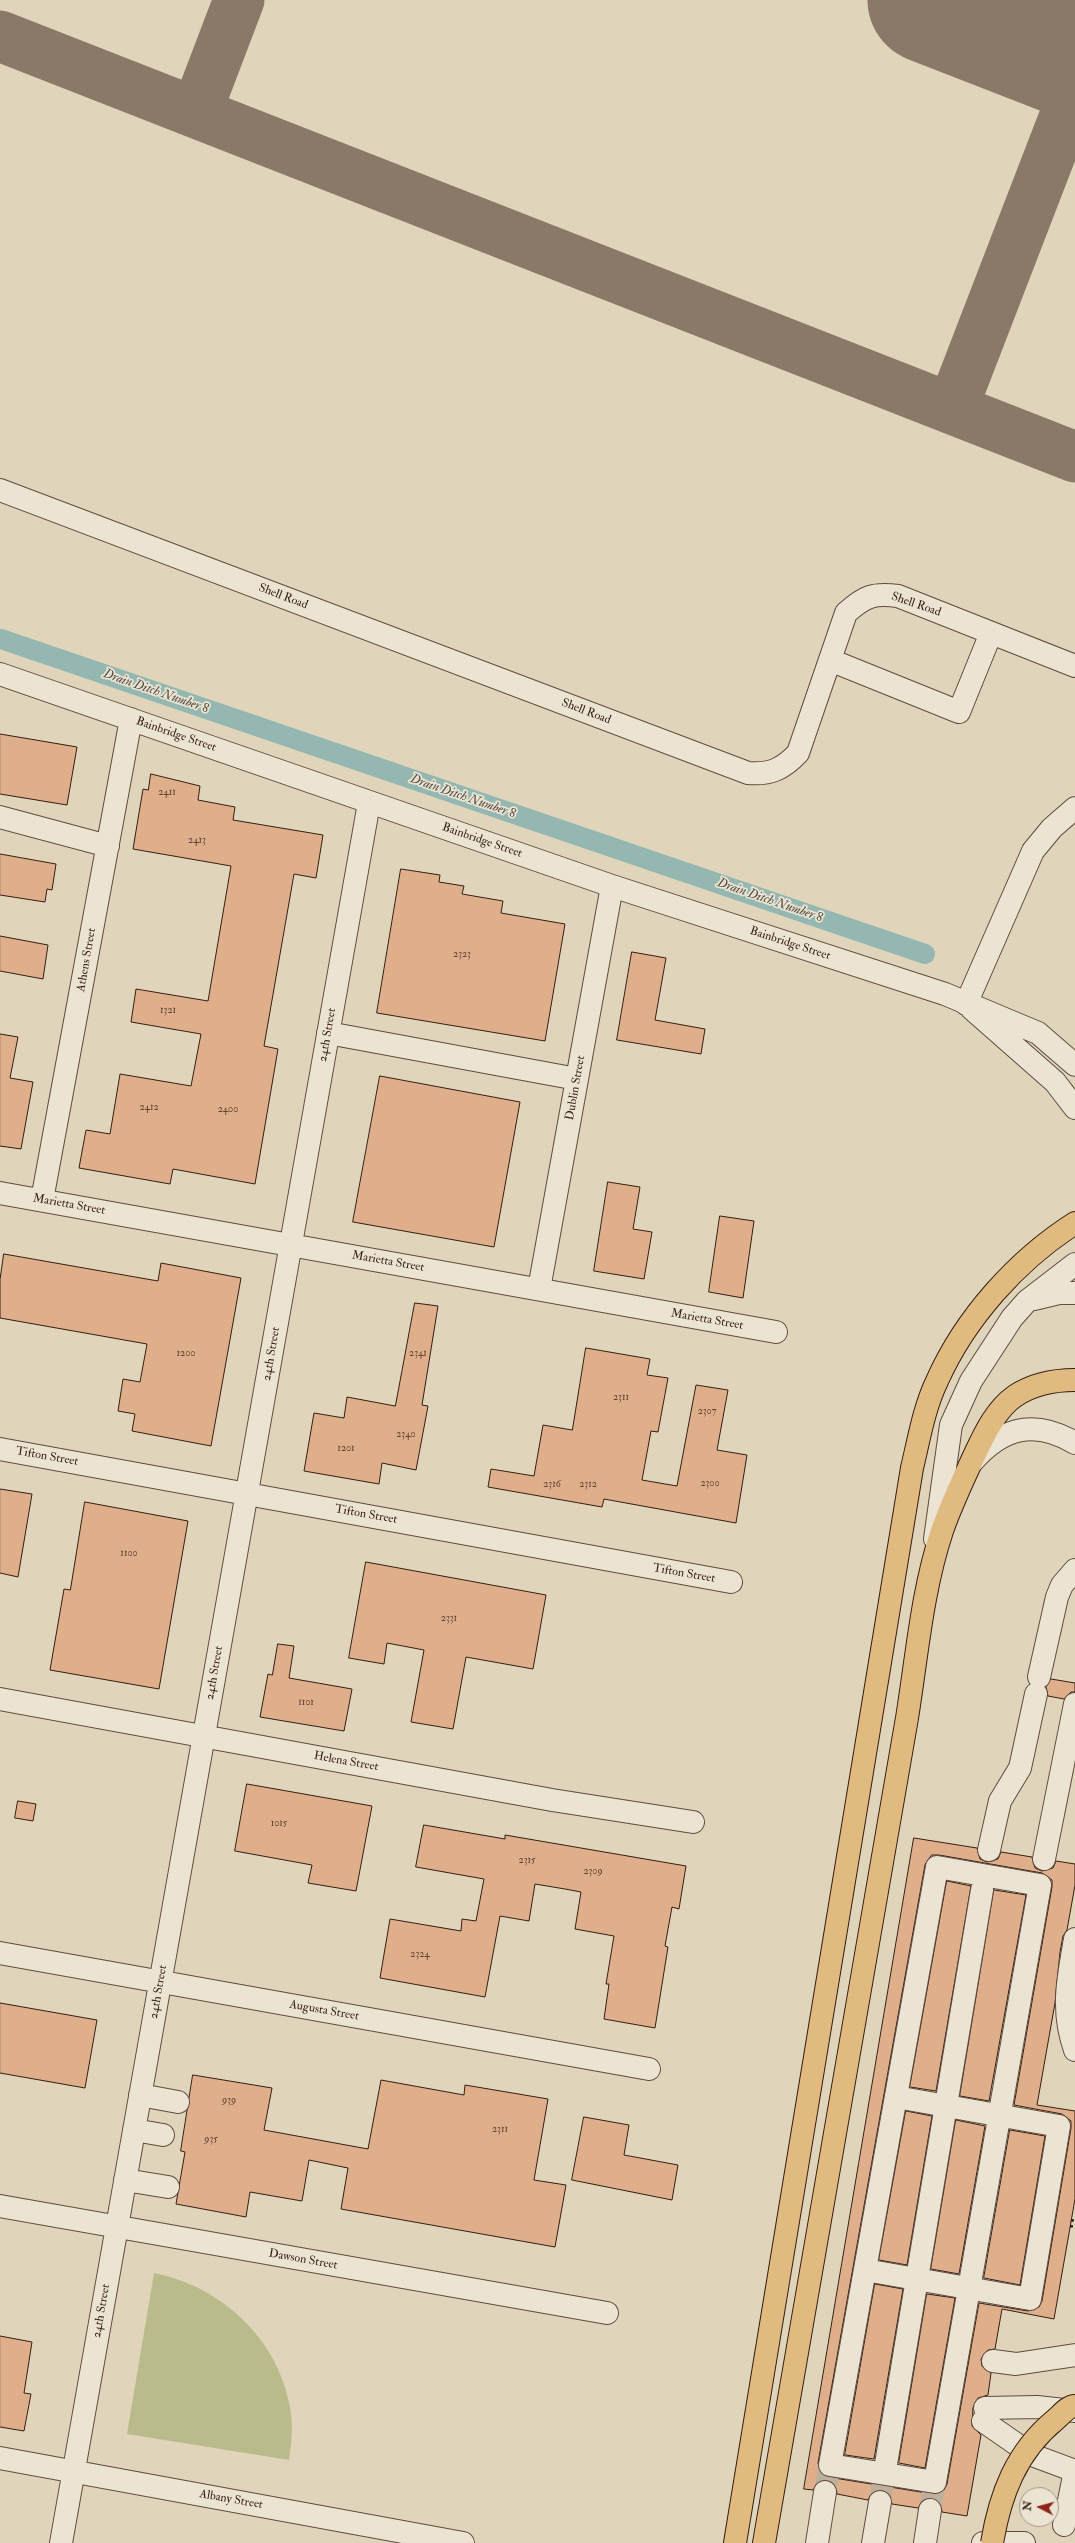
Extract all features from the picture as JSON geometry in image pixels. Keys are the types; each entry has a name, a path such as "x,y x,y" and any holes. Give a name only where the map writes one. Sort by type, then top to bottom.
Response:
{"main road":[{"path":"735,2543 912,1468 920,1432 937,1380 971,1322 1001,1286 1031,1256 1075,1223"},
{"path":"764,2543 931,1570 948,1513 986,1432 1000,1410 1014,1396 1054,1380 1075,1380"},
{"path":"992,2543 1005,2486 1013,2470 1046,2427 1074,2406"}],"street":[{"name":"Shell Road","path":"0,490 748,773 772,772 787,764 798,753 846,613 861,600 879,594 898,596 1075,666"},
{"path":"830,660 959,712 991,633"},
{"name":"Bainbridge Street","path":"0,674 612,886 930,989 1006,1018 1038,1033 1074,1064"},
{"name":"Athens Street","path":"42,1200 131,719"},
{"name":"24th Street","path":"61,2543 369,803"},
{"path":"966,1004 1033,851 1052,828 1075,808"},
{"path":"0,817 108,846"},
{"name":"Dublin Street","path":"539,1290 612,886"},
{"name":"Bainbridge Street","path":"966,1004 1055,1082 1075,1108"},
{"path":"328,1033 578,1079"},
{"path":"1055,1082 1074,1064"},
{"name":"Marietta Street","path":"0,1193 776,1332"},
{"path":"931,1570 950,1425 971,1381 991,1348 1027,1301 1075,1264"},
{"path":"1027,1301 1059,1293 1075,1293"},
{"path":"970,1464 985,1447 1011,1432 1027,1429 1046,1430 1062,1435 1075,1443"},
{"name":"Tifton Street","path":"0,1449 732,1582"},
{"path":"989,1850 1000,1801 1020,1768 1056,1597 1062,1585 1075,1570"},
{"name":"Helena Street","path":"0,1699 552,1800 693,1822"},
{"path":"1044,1859 1075,1704"},
{"path":"937,1868 1040,1885 1000,2115 935,2482 830,2466 937,1868"},
{"path":"886,2464 982,1890"},
{"path":"1075,1939 1065,1997 1068,2029 1075,2050"},
{"name":"Augusta Street","path":"0,1953 649,2069"},
{"path":"140,2095 178,2102"},
{"path":"865,2270 1030,2299 1059,2126 896,2097"},
{"path":"134,2130 163,2135"},
{"path":"125,2180 168,2187"},
{"name":"Dawson Street","path":"0,2206 117,2228 607,2313"},
{"path":"994,2361 1016,2364 1075,2355"},
{"path":"1067,2531 1075,2471 1032,2455 984,2415 1037,2407 1074,2406"},
{"name":"Albany Street","path":"0,2458 463,2543"},
{"path":"817,2543 824,2492"},
{"path":"873,2543 880,2502"},
{"path":"924,2543 930,2510"},
{"path":"983,2543 1024,2543"}],"path":[{"path":"1070,2226 1075,2227"}],"green space":[{"path":"154,2273 180,2280 204,2291 225,2305 245,2322 262,2341 275,2364 285,2388 291,2414 292,2437 289,2460 127,2434"}],"building":[{"path":"0,734 77,747 67,805 0,794"},
{"path":"151,774 200,786 198,800 235,807 233,820 323,835 316,878 294,874 264,1046 278,1049 255,1184 173,1169 170,1184 79,1168 86,1130 110,1134 120,1074 191,1086 201,1034 131,1022 136,989 208,1001 231,866 133,849 143,789 148,790"},
{"path":"0,854 56,864 52,890 47,889 45,902 0,895"},
{"path":"401,869 440,875 439,882 464,886 462,894 503,901 501,913 565,924 545,1041 377,1013"},
{"path":"0,936 48,945 43,979 0,971"},
{"path":"632,952 666,958 655,1020 705,1029 701,1054 617,1040"},
{"path":"0,1034 18,1037 10,1078 33,1082 21,1149 0,1146"},
{"path":"380,1076 520,1102 494,1247 353,1222"},
{"path":"608,1182 640,1187 633,1229 652,1232 644,1279 594,1271"},
{"path":"720,1216 754,1221 743,1298 709,1292"},
{"path":"4,1254 158,1281 161,1263 241,1278 211,1446 132,1431 135,1414 118,1411 123,1379 140,1382 147,1344 0,1318 0,1280"},
{"path":"415,1303 438,1306 422,1405 428,1406 416,1470 382,1463 379,1484 304,1471 314,1413 344,1418 347,1397 395,1406"},
{"path":"586,1348 650,1359 647,1375 668,1378 658,1432 651,1431 642,1480 677,1486 696,1385 728,1390 717,1450 747,1455 736,1523 604,1499 602,1507 488,1487 491,1469 534,1476 543,1425 572,1430"},
{"path":"0,1489 32,1494 18,1577 0,1573"},
{"path":"85,1502 188,1521 159,1689 50,1670 64,1589 70,1590"},
{"path":"366,1562 546,1595 533,1669 466,1657 453,1729 411,1722 424,1650 387,1643 384,1664 349,1658"},
{"path":"278,1644 294,1646 289,1678 352,1689 344,1731 260,1717 268,1674 272,1675"},
{"path":"1051,1679 1075,1683 1075,1692 1071,1692 1064,1699 1048,1696 1046,1687"},
{"path":"247,1784 372,1806 356,1891 308,1883 312,1865 235,1851"},
{"path":"18,1801 36,1804 33,1821 15,1818"},
{"path":"424,1825 505,1839 505,1835 686,1866 679,1909 672,1907 665,1946 668,1947 655,2028 604,2019 609,1984 606,1984 614,1936 575,1929 581,1892 565,1889 535,1884 529,1921 500,1916 485,1997 380,1978 390,1919 461,1931 462,1919 476,1921 484,1879 416,1867"},
{"path":"914,1838 977,1848 980,1859 987,1862 998,1859 1001,1852 1032,1857 1035,1868 1042,1871 1053,1868 1056,1861 1075,1864 1075,1885 1067,1930 1063,1936 1060,1952 1055,2003 1037,2105 1075,2111 1075,2199 1054,2319 1002,2309 995,2349 988,2350 981,2359 982,2366 991,2373 988,2395 978,2398 973,2408 972,2426 981,2435 967,2516 942,2512 941,2505 932,2498 925,2499 918,2508 892,2504 888,2493 882,2490 871,2494 868,2500 837,2494 836,2487 827,2480 820,2481 813,2490 804,2489","holes":["932,1855 1042,1873 1052,1880 1014,2105 1062,2114 1071,2121 1071,2128 1042,2301 1039,2307 1028,2311 979,2303 947,2484 944,2490 933,2494 828,2477 822,2474 818,2463 925,1865"]},
{"path":"947,1881 971,1886 936,2091 910,2087"},
{"path":"994,1890 1026,1895 989,2101 960,2096"},
{"path":"0,2003 97,2020 85,2088 0,2073"},
{"path":"193,2075 272,2088 264,2130 368,2149 381,2080 464,2095 465,2085 548,2099 534,2180 566,2185 555,2247 341,2209 348,2168 309,2160 302,2201 250,2192 246,2217 176,2204 185,2152 181,2151"},
{"path":"906,2111 932,2116 907,2265 879,2260"},
{"path":"584,2117 629,2125 624,2155 678,2165 672,2200 572,2180"},
{"path":"956,2120 985,2126 959,2274 931,2269"},
{"path":"1010,2130 1045,2136 1020,2285 984,2278"},
{"path":"875,2284 903,2289 874,2459 845,2455"},
{"path":"927,2294 955,2298 925,2468 899,2463"},
{"path":"0,2336 32,2342 24,2393 31,2394 24,2431 0,2427"}],"waterway":[{"name":"Drain Ditch Number 8","path":"1,639 925,954"}],"taxiway":[{"path":"196,113 239,0"},
{"path":"0,36 1075,457"},
{"path":"952,409 1075,90"}],"runway":[{"path":"931,0 1075,56"}],"tunnel":[{"path":"825,2492 833,2445"},
{"path":"930,2510 938,2463"},
{"path":"880,2502 886,2464"}]}
